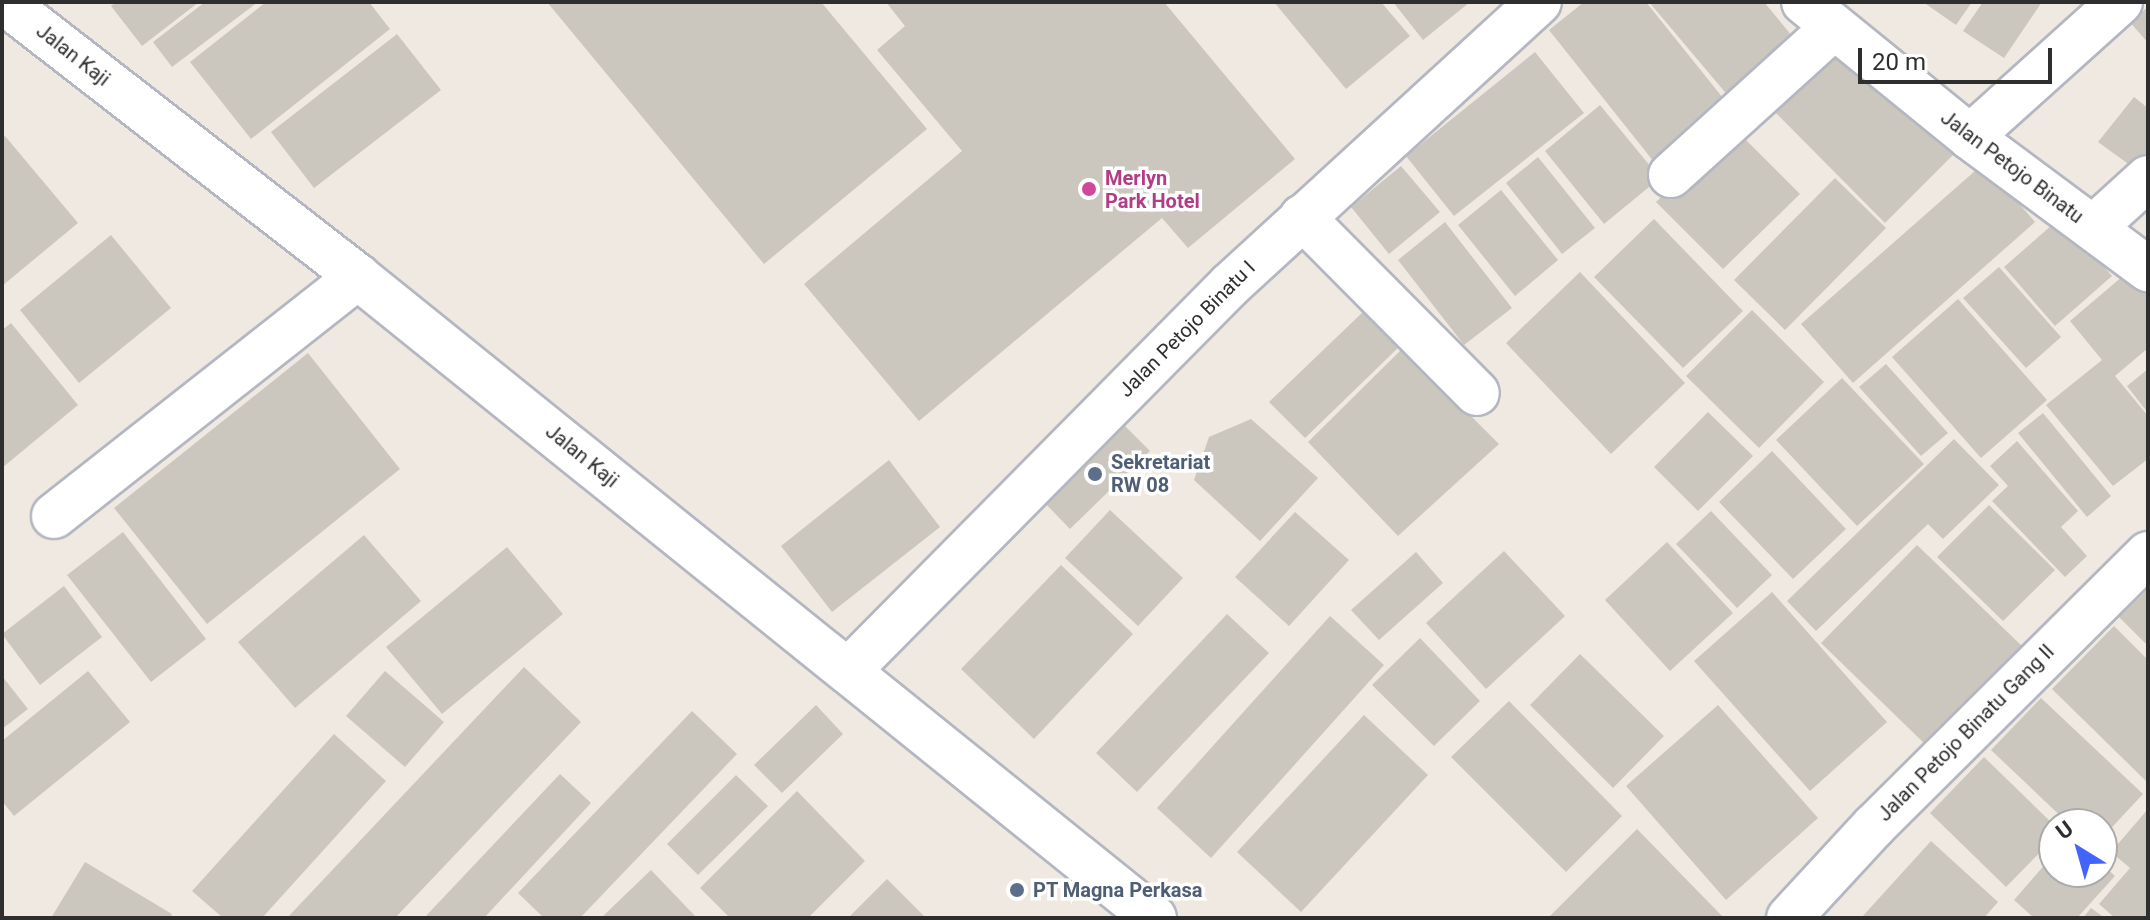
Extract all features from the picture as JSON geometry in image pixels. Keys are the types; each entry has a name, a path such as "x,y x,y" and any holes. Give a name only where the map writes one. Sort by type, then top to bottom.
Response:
{"street":[{"name":"Jalan Kaji","path":"4,2 358,277 1154,918"},
{"name":"Jalan Petojo Binatu I","path":"849,670 1302,217 1539,2"},
{"path":"1970,137 2120,2"},
{"path":"1671,175 1819,14"},
{"name":"Jalan Petojo Binatu","path":"1819,14 1970,137 2148,269"},
{"path":"2093,228 2148,178"},
{"path":"1302,217 1477,393"},
{"path":"54,516 358,277"},
{"name":"Jalan Petojo Binatu Gang II","path":"1789,918 1874,826 2148,554"}],"building":[{"path":"116,2 199,2 142,46 111,6"},
{"path":"205,2 258,2 172,67 153,42"},
{"path":"266,2 369,2 390,29 251,139 190,62"},
{"path":"547,2 821,2 927,129 764,264"},
{"name":"Merlyn Park Hotel","path":"886,2 1164,2 1295,159 1188,248 1162,218 919,421 804,284 962,151 877,50 905,26"},
{"path":"1274,2 1381,2 1410,36 1346,89"},
{"path":"1393,2 1470,2 1423,40"},
{"path":"1584,2 1646,2 1731,108 1658,167 1549,30"},
{"path":"1649,2 1764,2 1802,48 1735,104"},
{"path":"1923,2 1972,2 1956,25"},
{"path":"1983,2 2042,2 2004,58 1963,31"},
{"path":"2148,7 2148,43 2130,22"},
{"path":"1838,31 1957,151 1885,223 1765,102"},
{"path":"397,34 441,90 314,188 271,132"},
{"path":"1535,52 1584,113 1454,216 1406,156"},
{"path":"2134,97 2148,108 2145,176 2098,142"},
{"path":"1600,105 1660,178 1604,224 1545,151"},
{"path":"1733,127 1800,194 1723,269 1656,202"},
{"path":"5,136 78,223 2,286 2,138"},
{"path":"1538,157 1595,228 1562,254 1506,183"},
{"path":"1984,163 2035,222 1853,383 1801,324"},
{"path":"1401,166 1440,212 1389,254 1351,207"},
{"path":"1835,178 1886,228 1785,330 1734,280"},
{"path":"1501,190 1558,260 1515,296 1458,225"},
{"path":"2061,217 2112,276 2055,326 2004,267"},
{"path":"1654,219 1743,311 1683,368 1594,277"},
{"path":"1445,222 1512,308 1464,345 1398,260"},
{"path":"111,235 171,308 79,383 20,310"},
{"path":"1999,267 2061,337 2026,368 1963,298"},
{"path":"2130,270 2148,292 2148,348 2115,376 2148,416 2148,459 2113,486 2046,405 2102,360 2070,321"},
{"path":"1580,272 1685,383 1611,454 1506,343"},
{"path":"1958,299 2047,400 1981,458 1892,357"},
{"path":"1752,310 1824,382 1759,448 1686,376"},
{"path":"1364,311 1400,346 1305,438 1269,402"},
{"path":"11,323 78,405 2,468 2,330"},
{"path":"1403,348 1499,444 1398,536 1308,442"},
{"path":"308,353 400,469 207,624 114,508"},
{"path":"1886,364 1948,433 1921,456 1859,387"},
{"path":"2148,369 2148,413 2127,386"},
{"path":"1842,378 1924,464 1857,526 1776,440"},
{"path":"1708,412 1753,456 1698,511 1654,467"},
{"path":"2043,413 2111,496 2087,517 2018,433"},
{"path":"1251,419 1318,478 1260,541 1194,480 1209,437"},
{"name":"Sekretariat RW 08","path":"1120,421 1150,451 1070,529 1040,498"},
{"path":"1954,439 1999,485 1943,539 1928,524 1816,631 1787,601"},
{"path":"2017,441 2078,511 2061,527 2087,556 2065,577 1992,501 2008,486 1990,466"},
{"path":"1772,451 1846,529 1793,579 1719,502"},
{"path":"889,460 940,527 832,612 781,546"},
{"path":"1989,505 2055,570 2003,621 1937,557"},
{"path":"1110,510 1183,578 1138,626 1065,558"},
{"path":"1711,511 1772,575 1737,608 1676,544"},
{"path":"1295,512 1349,560 1289,626 1235,577"},
{"path":"123,532 206,639 151,682 67,575"},
{"path":"364,535 421,601 295,708 238,642"},
{"path":"1667,542 1733,613 1670,671 1605,600"},
{"path":"1917,545 2024,648 1928,747 1821,643"},
{"path":"507,547 563,614 442,714 386,647"},
{"path":"1504,551 1565,616 1486,689 1426,623"},
{"path":"1416,552 1443,583 1379,640 1351,610"},
{"path":"1061,565 1133,634 1034,739 961,669"},
{"path":"64,586 102,637 40,685 2,634"},
{"path":"2148,589 2148,646 2119,617"},
{"path":"1772,592 1887,722 1810,791 1694,661"},
{"path":"1227,614 1269,653 1137,792 1096,753"},
{"path":"1330,616 1384,665 1211,858 1157,808"},
{"path":"2114,626 2148,660 2148,783 2052,689"},
{"path":"1420,638 1480,701 1434,746 1372,685"},
{"path":"1580,654 1664,736 1613,788 1530,705"},
{"path":"524,667 581,722 395,918 287,918"},
{"path":"88,671 130,722 14,816 2,801 2,741"},
{"path":"385,671 444,722 405,767 346,716"},
{"path":"2,676 28,709 2,729"},
{"path":"2041,698 2143,794 2118,821 2118,808 2052,808 1991,750"},
{"path":"1509,701 1622,816 1566,872 1451,757"},
{"path":"816,705 843,734 782,793 754,765"},
{"path":"1718,705 1818,818 1726,900 1626,786"},
{"path":"692,711 737,754 580,918 544,918 518,893"},
{"path":"1364,715 1428,775 1301,912 1237,852"},
{"path":"334,734 386,781 262,918 223,918 192,891"},
{"path":"1984,757 2038,809 2038,854 2006,887 1930,813"},
{"path":"560,774 591,803 484,918 424,918"},
{"path":"736,775 768,806 698,875 667,844"},
{"path":"797,791 865,861 808,918 730,918 700,888"},
{"path":"2148,809 2148,913 2144,918 2115,918 2099,904 2113,888 2118,888 2118,882 2130,868 2118,858 2118,844"},
{"path":"1637,829 1724,918 1548,918"},
{"path":"1931,841 1998,902 1984,918 1861,918"},
{"path":"85,862 172,914 170,918 51,918"},
{"path":"651,870 697,918 601,918"},
{"path":"2038,872 2038,888 2104,888 2077,918 2034,918 2014,900"},
{"path":"887,879 926,918 848,918"},
{"path":"2091,908 2105,918 2083,918"}],"place":[{"name":"Merlyn Park Hotel","path":"1089,189"},
{"name":"Sekretariat RW 08","path":"1095,474"},
{"name":"PT Magna Perkasa","path":"1017,890"}]}
